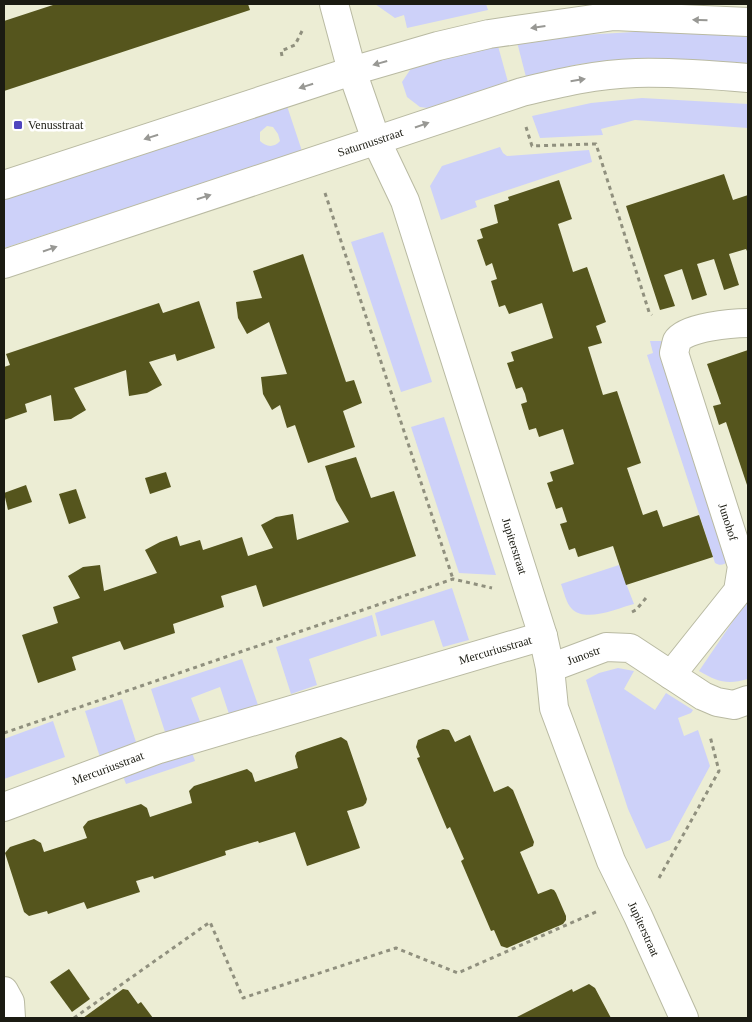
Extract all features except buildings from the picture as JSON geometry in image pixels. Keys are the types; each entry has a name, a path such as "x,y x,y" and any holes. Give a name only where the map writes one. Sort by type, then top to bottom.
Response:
{"street":[{"path":"334,4 352,71"},
{"path":"4,185 352,71 438,46 490,34 614,16 748,22"},
{"name":"Jupiterstraat","path":"352,71 376,140 405,201 543,636 550,668 554,708 611,862 634,907 684,1018"},
{"name":"Saturnusstraat","path":"4,264 522,92 580,79 636,73 748,78"},
{"path":"678,340 685,334 726,323 748,322"},
{"name":"Junohof","path":"671,675 738,591 742,566 674,353 678,340"},
{"name":"Mercuriusstraat","path":"4,807 160,749 543,636"},
{"name":"Junostr","path":"550,668 606,647 630,648 671,675"},
{"path":"671,675 703,696 717,702 734,705 748,700"},
{"path":"4,991 10,1002 11,1018"}],"path":[{"path":"522,92 523,120 532,146 596,144 649,312 678,340"},
{"path":"314,161 453,579"},
{"path":"4,733 453,579 495,589"},
{"path":"74,1018 210,922 244,998 396,948 458,973 634,907 719,771 705,718 717,702"}],"shaded area":[{"path":"375,4 486,4 488,10 407,28 404,15 395,18"},
{"path":"651,31 748,36 748,63 653,58 579,64 526,77 517,42 565,36"},
{"path":"498,46 508,82 428,108 420,107 407,97 402,82 416,65"},
{"path":"642,98 748,104 748,128 635,120 601,129 603,135 540,138 532,116 591,103"},
{"path":"287,106 302,151 4,248 4,199","holes":["267,126 273,127 280,141 273,146 265,145 260,141 260,132"]},
{"path":"500,147 507,156 589,150 592,162 475,201 477,207 441,220 430,186 442,166"},
{"path":"383,232 432,382 401,392 351,242"},
{"path":"650,341 662,341 664,359 729,561 724,564 719,565 715,563 647,355 653,353"},
{"path":"444,417 496,575 459,573 411,427"},
{"path":"619,565 634,604 594,615 578,613 570,607 561,584"},
{"path":"452,588 469,640 443,647 434,620 381,636 375,613"},
{"path":"748,599 748,679 728,682 712,678 699,671"},
{"path":"372,615 377,636 309,659 317,685 291,694 276,647"},
{"path":"242,659 258,705 229,714 220,687 191,698 201,724 166,735 151,689"},
{"path":"618,668 634,671 624,689 655,710 666,693 693,710 691,713 678,718 684,736 698,730 710,766 670,840 646,849 628,809 586,680 599,673"},
{"path":"122,699 137,745 100,757 85,711"},
{"path":"53,721 65,757 4,779 4,739"},
{"path":"190,747 195,761 126,784 121,771"}],"place":[{"name":"Venusstraat","path":"18,125"}]}
